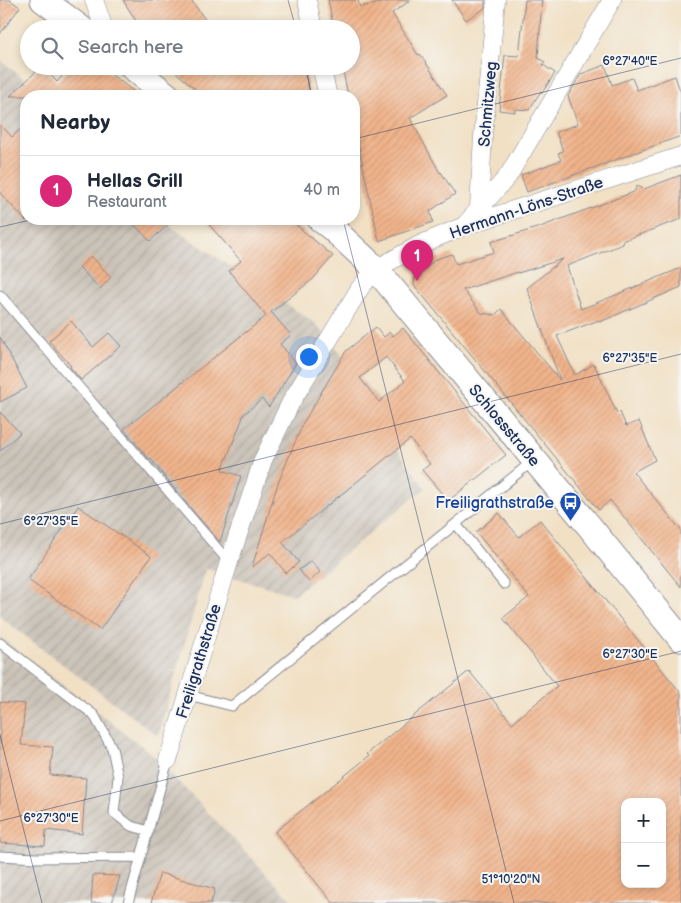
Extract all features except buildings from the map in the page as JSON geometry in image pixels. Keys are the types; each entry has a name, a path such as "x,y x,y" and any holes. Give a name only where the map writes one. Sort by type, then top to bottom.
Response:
{"street":[{"path":"44,0 70,20"},
{"path":"94,0 101,20"},
{"path":"307,0 311,20"},
{"name":"Schmitzweg","path":"479,208 496,0"},
{"path":"464,226 508,176 612,0"},
{"path":"142,75 161,90"},
{"path":"323,75 327,90"},
{"name":"Hermann-Löns-Straße","path":"376,269 419,245 464,226 681,156"},
{"name":"Schlossstraße","path":"333,225 376,269 681,639"},
{"name":"Freiligrathstraße","path":"168,760 229,562 263,460 291,402 360,288 376,269"}],"lane":[{"path":"0,296 229,562"},
{"path":"188,694 232,706 534,460"},
{"path":"456,524 504,584"},
{"path":"0,643 94,715 112,748 114,757 118,777 114,813 131,826 149,830"},
{"path":"128,903 168,760"},
{"path":"0,856 36,858 141,857"}],"shaded area":[{"path":"0,60 39,90 20,90 20,225 169,225 316,324 397,422 397,449 425,488 294,595 206,569 158,736 0,617"},
{"path":"0,637 152,754 294,903 0,903"}],"place":[{"name":"Hellas Grill","path":"417,281"},
{"name":"Freiligrathstraße","path":"570,521"}]}
